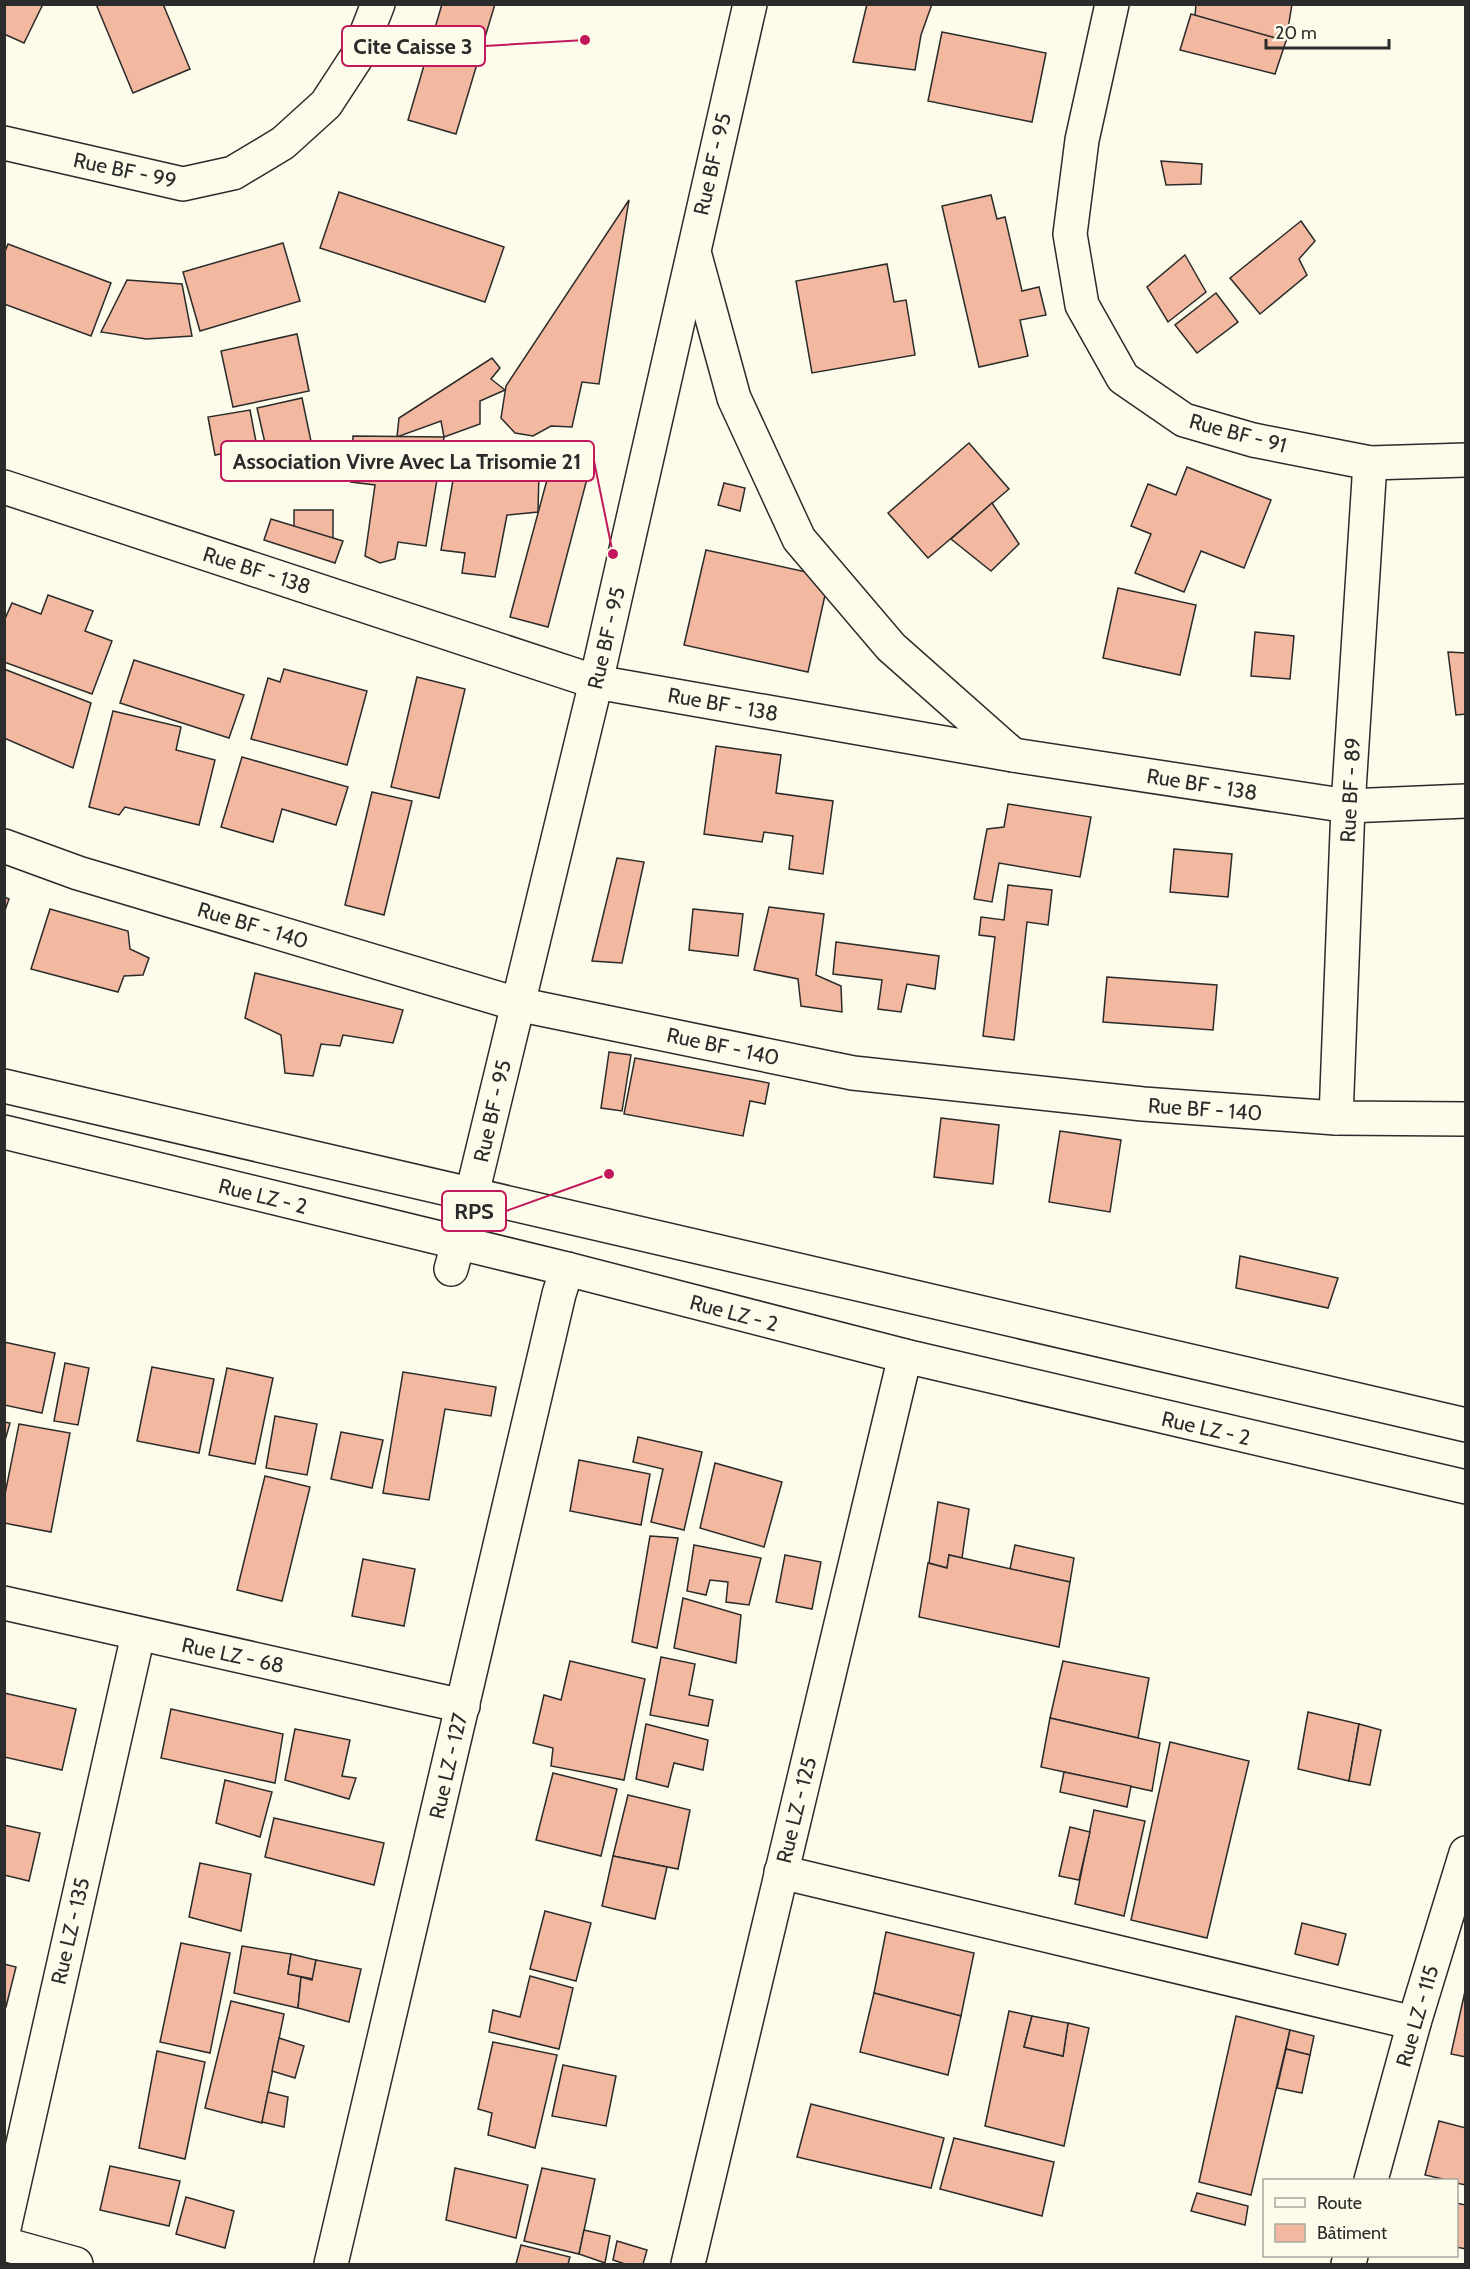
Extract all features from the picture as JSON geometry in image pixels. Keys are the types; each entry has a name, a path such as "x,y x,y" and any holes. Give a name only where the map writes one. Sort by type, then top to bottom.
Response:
{"street":[{"name":"Rue BF - 99","path":"4,143 183,184 233,173 283,143 326,104 358,55 378,4"},
{"name":"Rue BF - 95","path":"455,1256 596,682 750,4"},
{"name":"Rue BF - 91","path":"1112,4 1082,140 1071,234 1082,304 1123,378 1184,420 1253,440 1370,463 1466,460"},
{"path":"693,247 734,398 799,539 891,647 1013,755"},
{"name":"Rue BF - 89","path":"1336,1118 1348,806 1370,463"},
{"name":"Rue BF - 138","path":"4,487 596,682 1013,755 1348,806 1466,801"},
{"name":"Rue BF - 140","path":"4,846 78,873 517,1004 853,1073 1143,1104 1336,1118 1466,1119"},
{"path":"4,1086 1466,1425"},
{"name":"Rue LZ - 2","path":"4,1132 455,1256 567,1269 905,1356 1466,1487"},
{"name":"Rue LZ - 127","path":"331,2265 559,1294 567,1269"},
{"name":"Rue LZ - 125","path":"688,2265 905,1356"},
{"name":"Rue LZ - 68","path":"4,1603 138,1635 463,1706"},
{"name":"Rue LZ - 135","path":"4,2228 138,1635"},
{"name":"Rue LZ - 115","path":"1372,2179 1414,2023 1466,1853"},
{"path":"780,1872 1414,2023"},
{"path":"4,2244 76,2265"}],"building":[{"path":"4,4 43,4 24,43 4,34"},
{"path":"96,4 163,4 190,69 133,93"},
{"path":"442,4 495,4 456,134 408,120"},
{"path":"867,4 932,4 921,35 915,70 853,62"},
{"path":"1196,4 1292,4 1286,41 1195,16"},
{"path":"1191,14 1286,41 1275,74 1180,50"},
{"path":"942,32 1046,53 1032,122 928,101"},
{"path":"1161,161 1202,164 1201,184 1166,185"},
{"path":"339,192 504,247 485,302 320,248"},
{"path":"991,195 997,219 1005,217 1022,291 1039,287 1046,315 1020,320 1028,356 979,367 942,206"},
{"path":"629,200 599,384 582,382 572,427 551,426 533,436 515,433 501,418 506,386"},
{"path":"1301,221 1315,241 1299,259 1307,275 1260,314 1230,278"},
{"path":"283,243 300,301 200,331 183,272"},
{"path":"8,244 111,283 91,336 4,304 4,254"},
{"path":"1185,255 1206,292 1168,322 1147,287"},
{"path":"887,264 894,302 906,300 915,355 812,373 796,281"},
{"path":"127,280 182,284 192,336 146,339 101,332"},
{"path":"1216,293 1238,322 1197,353 1175,325"},
{"path":"297,334 309,391 233,407 221,351"},
{"path":"492,358 500,368 491,379 505,390 480,401 480,424 444,437 441,421 397,437 399,418"},
{"path":"302,398 312,446 268,456 257,408"},
{"path":"250,410 257,447 215,455 208,417"},
{"path":"353,436 444,437 426,546 398,542 395,559 380,563 365,556 375,485 351,482"},
{"path":"969,443 1009,489 928,558 888,513"},
{"path":"458,451 539,472 538,512 507,515 495,577 462,573 465,553 441,550"},
{"path":"551,465 588,475 548,627 510,617"},
{"path":"1187,467 1271,500 1244,568 1201,551 1184,592 1135,573 1151,534 1131,526 1148,484 1176,495"},
{"path":"724,483 745,488 740,511 718,505"},
{"path":"992,503 1019,544 991,571 951,539"},
{"path":"294,510 333,510 333,542 294,542"},
{"path":"271,519 343,541 335,563 264,540"},
{"path":"706,550 829,577 808,672 684,645"},
{"path":"1118,588 1196,605 1180,675 1103,658"},
{"path":"48,595 93,611 85,631 112,641 92,694 4,662 4,621 12,603 41,614"},
{"path":"1255,632 1294,636 1290,679 1251,676"},
{"path":"1448,652 1466,653 1466,714 1456,715"},
{"path":"134,660 244,695 229,738 120,703"},
{"path":"4,669 91,703 73,768 4,738"},
{"path":"284,669 367,691 347,765 251,739 268,678 280,682"},
{"path":"417,677 465,689 439,798 391,787"},
{"path":"113,711 181,727 176,750 215,760 199,825 125,807 119,815 89,807"},
{"path":"716,746 781,755 776,793 833,801 823,874 789,869 793,836 764,832 762,842 704,834"},
{"path":"242,757 348,787 336,825 282,809 273,842 221,827"},
{"path":"372,792 412,801 384,915 345,905"},
{"path":"1008,804 1091,817 1080,877 999,863 992,902 974,899 987,829 1004,827"},
{"path":"1174,849 1232,854 1228,897 1170,892"},
{"path":"617,858 644,862 622,963 592,961"},
{"path":"1008,885 1052,890 1048,925 1027,922 1014,1040 983,1036 995,937 979,935 981,917 1004,920"},
{"path":"4,897 9,899 4,913"},
{"path":"769,907 824,914 816,975 841,986 842,1012 801,1006 798,979 754,970"},
{"path":"50,909 128,931 130,949 149,958 143,975 124,976 118,992 31,969"},
{"path":"693,909 743,914 738,956 689,950"},
{"path":"836,942 939,956 935,989 907,984 901,1012 878,1009 882,980 833,974"},
{"path":"255,973 403,1010 393,1043 343,1035 340,1046 321,1044 313,1076 285,1073 281,1035 245,1018"},
{"path":"1107,977 1217,985 1213,1030 1103,1022"},
{"path":"609,1052 631,1055 622,1111 601,1108"},
{"path":"635,1058 769,1083 765,1104 750,1101 743,1136 624,1114"},
{"path":"941,1118 999,1125 993,1184 934,1177"},
{"path":"1060,1131 1121,1140 1110,1212 1049,1202"},
{"path":"1240,1256 1338,1278 1328,1308 1236,1288"},
{"path":"4,1342 55,1353 42,1413 4,1405"},
{"path":"65,1363 89,1368 78,1425 54,1421"},
{"path":"152,1367 214,1379 199,1453 137,1441"},
{"path":"227,1368 273,1378 255,1464 209,1455"},
{"path":"403,1372 496,1387 491,1416 445,1409 429,1500 383,1493"},
{"path":"275,1416 317,1424 307,1475 266,1468"},
{"path":"4,1422 10,1423 4,1444"},
{"path":"19,1424 70,1433 51,1532 4,1523 4,1499"},
{"path":"341,1432 383,1440 372,1488 331,1479"},
{"path":"638,1437 702,1452 684,1530 651,1522 663,1469 633,1462"},
{"path":"579,1460 650,1474 641,1525 570,1511"},
{"path":"715,1463 782,1482 764,1547 700,1528"},
{"path":"265,1476 310,1487 282,1601 237,1590"},
{"path":"938,1502 969,1509 962,1558 949,1555 947,1568 929,1563"},
{"path":"650,1536 678,1538 657,1648 632,1642"},
{"path":"694,1545 761,1558 749,1605 726,1602 728,1582 710,1580 706,1595 687,1591"},
{"path":"1015,1545 1074,1558 1070,1582 1010,1569"},
{"path":"785,1555 821,1562 812,1609 776,1602"},
{"path":"949,1555 1070,1582 1059,1647 919,1617 928,1563 947,1568"},
{"path":"363,1559 415,1569 404,1626 352,1616"},
{"path":"683,1598 741,1615 736,1663 674,1648"},
{"path":"661,1657 695,1664 689,1695 713,1700 708,1726 650,1715"},
{"path":"570,1661 645,1679 624,1780 551,1766 553,1748 533,1743 544,1695 561,1700"},
{"path":"1063,1661 1149,1678 1138,1738 1050,1718"},
{"path":"4,1693 76,1709 62,1770 4,1757"},
{"path":"171,1709 283,1734 275,1783 161,1758"},
{"path":"1308,1712 1359,1724 1349,1781 1298,1769"},
{"path":"1050,1718 1160,1743 1152,1791 1041,1767"},
{"path":"646,1724 708,1740 703,1770 674,1763 668,1787 636,1779"},
{"path":"1359,1724 1381,1730 1370,1785 1349,1781"},
{"path":"295,1729 350,1740 342,1776 356,1778 349,1799 285,1780"},
{"path":"1170,1742 1249,1761 1207,1938 1131,1920"},
{"path":"1064,1772 1131,1786 1127,1807 1060,1792"},
{"path":"553,1773 617,1789 601,1856 536,1840"},
{"path":"225,1780 272,1792 260,1837 216,1823"},
{"path":"628,1795 690,1810 678,1869 613,1856"},
{"path":"1094,1810 1145,1821 1124,1916 1075,1904"},
{"path":"274,1818 384,1843 374,1885 265,1857"},
{"path":"4,1825 40,1833 29,1881 4,1875"},
{"path":"1070,1827 1090,1832 1079,1880 1059,1876"},
{"path":"613,1856 667,1867 655,1919 602,1906"},
{"path":"200,1863 251,1874 241,1931 189,1917"},
{"path":"545,1911 591,1923 576,1981 530,1969"},
{"path":"1302,1923 1346,1934 1338,1965 1295,1954"},
{"path":"886,1932 974,1953 961,2016 874,1993"},
{"path":"181,1943 230,1953 210,2053 160,2042"},
{"path":"242,1946 291,1954 288,1974 301,1977 298,2008 234,1993"},
{"path":"291,1954 316,1960 313,1979 288,1974"},
{"path":"316,1960 361,1969 349,2022 298,2008 301,1977 312,1980"},
{"path":"4,1964 16,1967 6,2007 4,2007"},
{"path":"530,1976 573,1988 559,2049 489,2032 493,2010 520,2017"},
{"path":"1466,1987 1466,2057 1451,2054"},
{"path":"874,1993 961,2016 948,2075 860,2052"},
{"path":"231,2001 284,2014 262,2123 205,2108"},
{"path":"1009,2011 1032,2016 1024,2047 1063,2056 1068,2023 1089,2028 1064,2146 985,2126"},
{"path":"1032,2016 1068,2023 1063,2056 1024,2047"},
{"path":"1236,2016 1290,2030 1251,2195 1199,2182"},
{"path":"1290,2030 1314,2036 1310,2055 1286,2049"},
{"path":"279,2038 304,2046 295,2078 272,2071"},
{"path":"493,2042 557,2055 535,2148 488,2135 492,2113 478,2109"},
{"path":"1286,2049 1310,2055 1302,2093 1277,2088"},
{"path":"157,2051 205,2062 185,2159 139,2148"},
{"path":"563,2065 616,2076 606,2126 552,2116"},
{"path":"268,2092 288,2097 284,2127 262,2122"},
{"path":"811,2104 944,2138 931,2188 797,2157"},
{"path":"1439,2121 1466,2128 1466,2185 1458,2183 1458,2179 1443,2179 1425,2175"},
{"path":"954,2138 1054,2162 1042,2216 940,2189"},
{"path":"110,2166 180,2181 169,2226 100,2210"},
{"path":"455,2168 528,2185 516,2238 446,2220"},
{"path":"542,2168 595,2179 579,2254 524,2241"},
{"path":"1197,2193 1248,2206 1245,2225 1191,2211"},
{"path":"186,2197 234,2211 225,2248 176,2234"},
{"path":"1458,2203 1466,2205 1466,2249 1458,2247"},
{"path":"584,2230 610,2236 605,2263 579,2254"},
{"path":"617,2241 647,2250 643,2264 625,2264 613,2260"},
{"path":"521,2245 570,2257 568,2264 516,2264"}],"place":[{"name":"Cite Caisse 3","path":"585,40"},
{"name":"Association Vivre Avec La Trisomie 21","path":"613,554"},
{"name":"RPS","path":"609,1174"}]}
